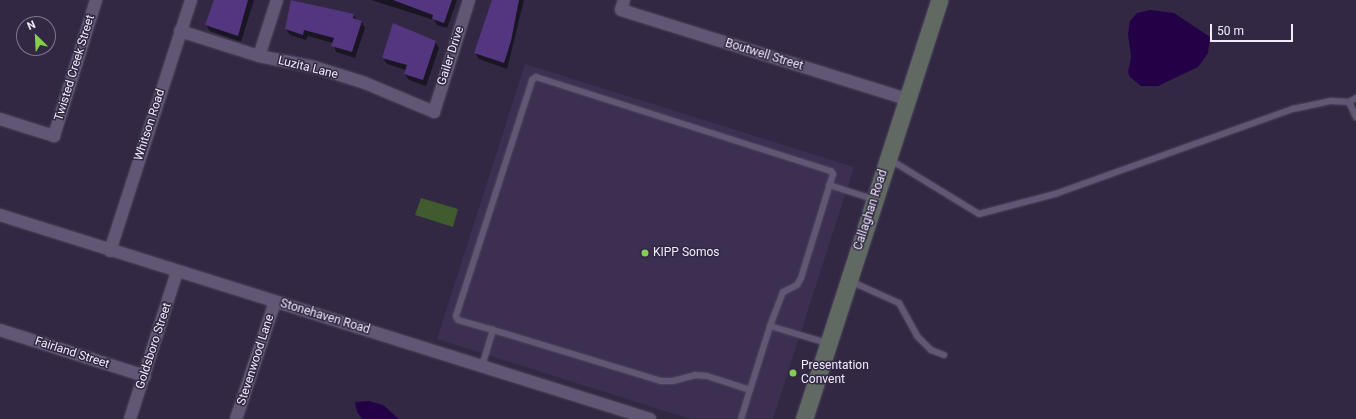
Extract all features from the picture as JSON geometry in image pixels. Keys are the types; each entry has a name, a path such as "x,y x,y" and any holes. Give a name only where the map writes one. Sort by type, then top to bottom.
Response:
{"main road":[{"name":"Callaghan Road","path":"804,419 938,0"}],"street":[{"name":"Twisted Creek Street","path":"0,119 54,136 96,0"},
{"name":"Whitson Road","path":"110,251 190,0"},
{"path":"259,56 277,0"},
{"name":"Gailer Drive","path":"434,112 469,0"},
{"name":"Boutwell Street","path":"623,5 907,99"},
{"name":"Luzita Lane","path":"180,31 259,56 314,67 364,83 434,112"},
{"name":"Stonehaven Road","path":"0,215 110,251 650,419"},
{"name":"Goldsboro Street","path":"130,419 177,272"},
{"name":"Stevenwood Lane","path":"236,419 275,302"},
{"name":"Fairland Street","path":"0,330 145,376"}],"lane":[{"path":"741,419 770,326 783,292 797,285 802,278 833,174 830,171 536,77 532,80 456,316 458,320 661,381 673,381 695,375 707,376 750,390"},
{"path":"888,158 979,214 1055,194 1293,109 1331,101 1349,102 1356,98"},
{"path":"1349,102 1356,117"},
{"path":"829,185 874,200"},
{"path":"849,280 899,303 917,336 931,350 944,355"},
{"path":"770,326 828,343"},
{"path":"482,366 493,330"}],"shaded area":[{"path":"1150,10 1174,13 1210,37 1208,53 1198,67 1158,86 1141,86 1130,77 1128,72 1131,57 1128,34 1130,21 1137,13"},
{"name":"KIPP Somos","path":"525,64 854,167 773,419 690,419 437,339"},
{"path":"369,401 383,405 399,419 362,419 357,412 355,402"}],"green space":[{"path":"421,198 458,209 453,227 415,215"}],"building":[{"path":"214,0 248,0 238,36 205,25"},
{"path":"291,0 354,14 353,18 362,21 352,52 331,46 334,38 304,30 303,35 285,29"},
{"path":"393,0 452,0 444,23 432,19 433,15"},
{"path":"492,0 519,0 511,41 504,63 474,53"},
{"path":"393,23 436,41 423,80 404,74 407,65 382,58"}],"place":[{"name":"KIPP Somos","path":"645,253"},
{"name":"Presentation Convent","path":"793,373"}]}
